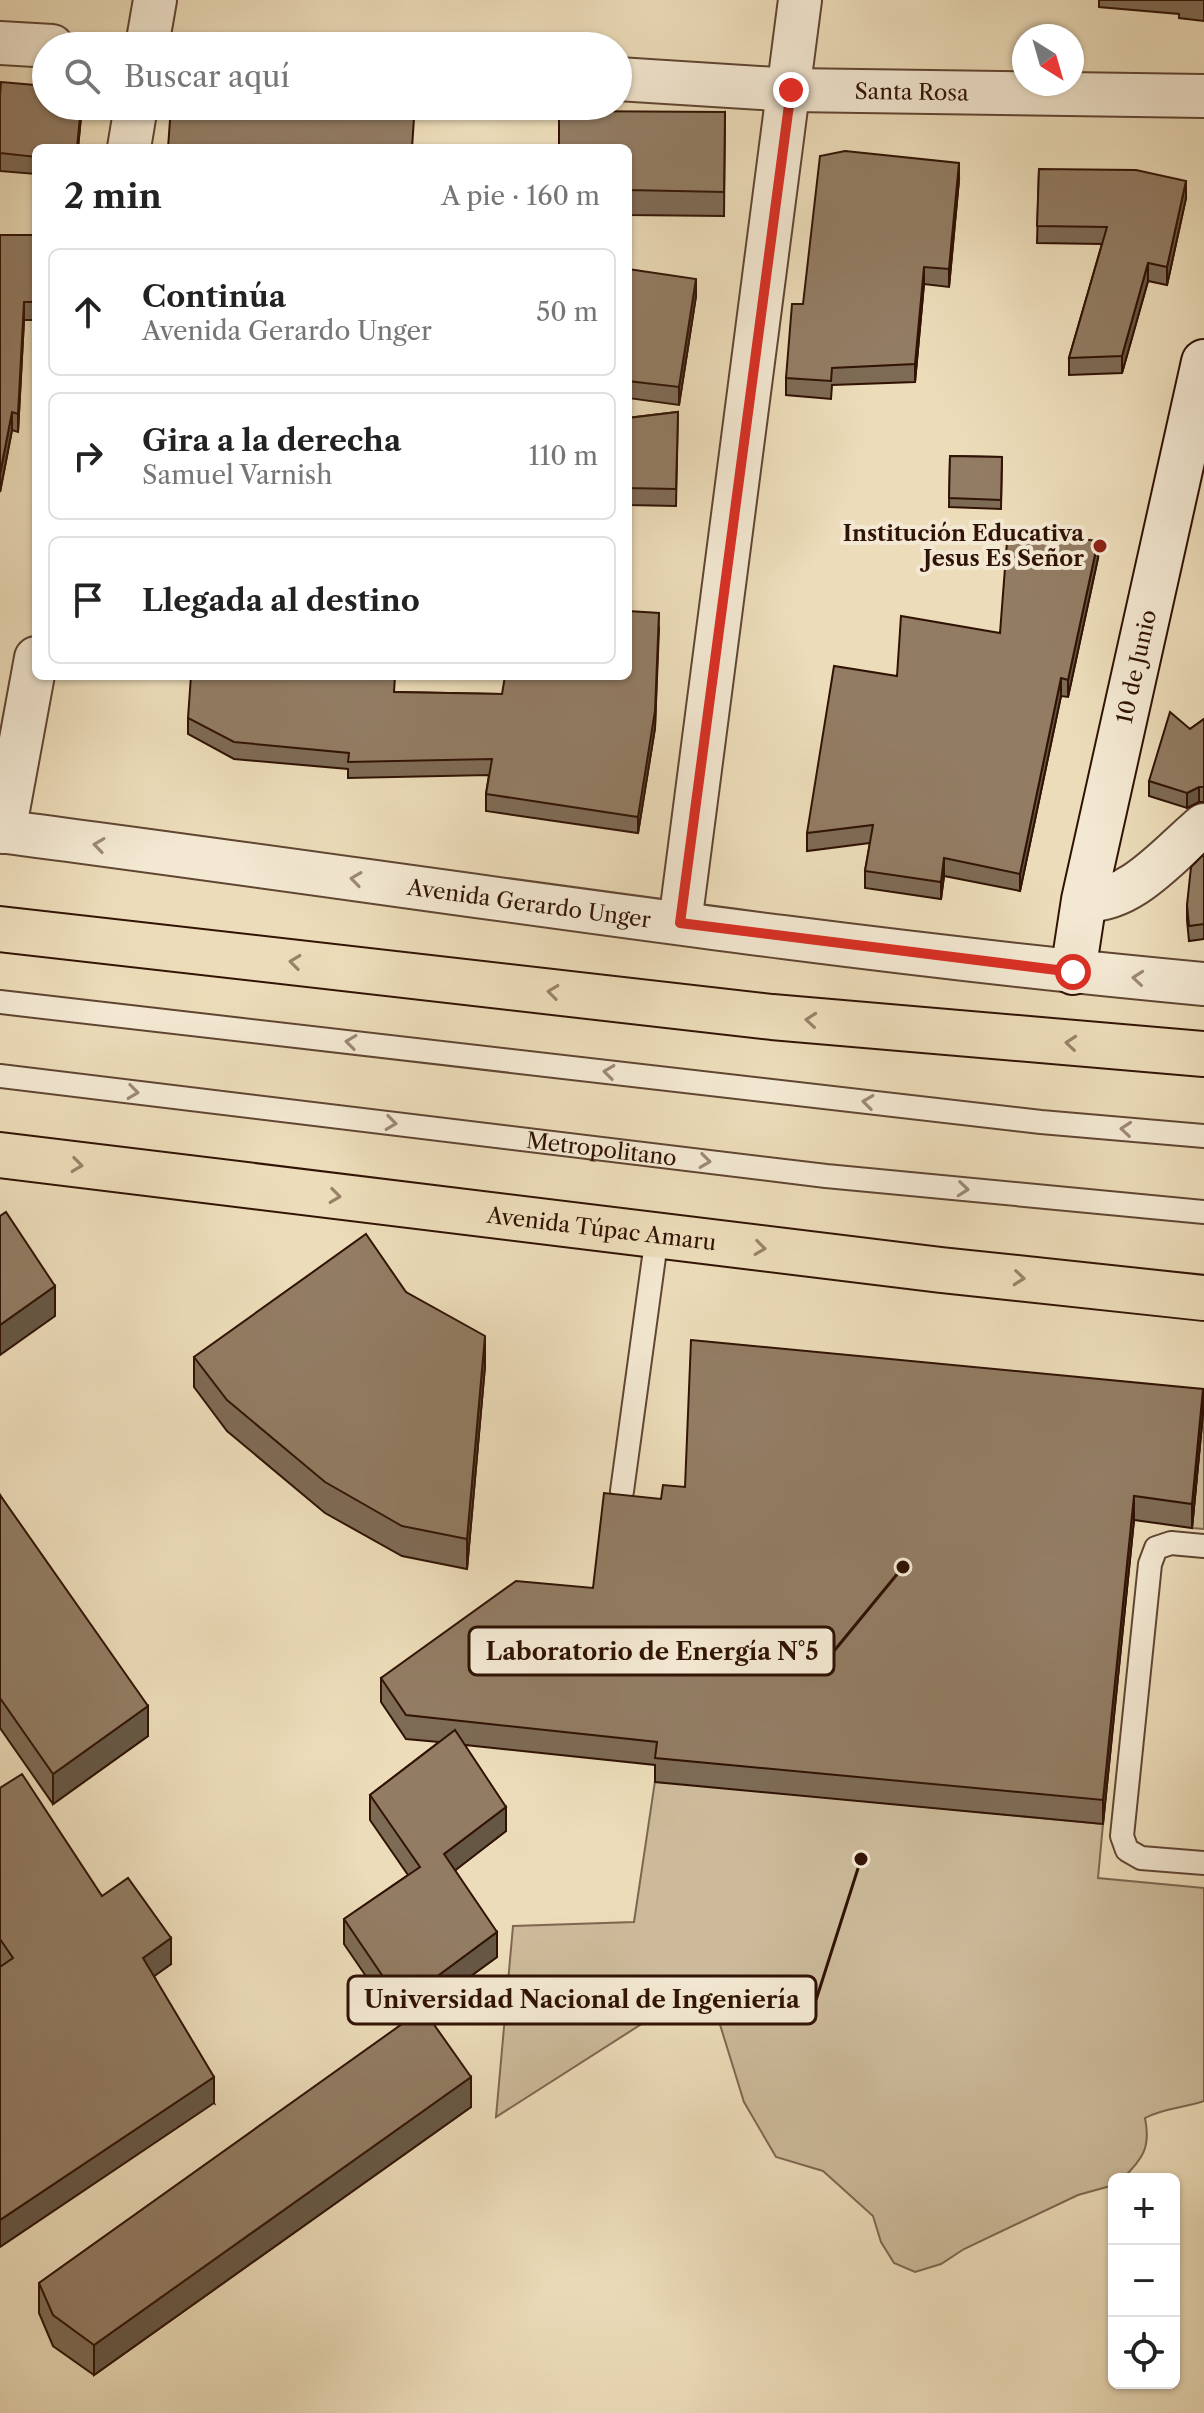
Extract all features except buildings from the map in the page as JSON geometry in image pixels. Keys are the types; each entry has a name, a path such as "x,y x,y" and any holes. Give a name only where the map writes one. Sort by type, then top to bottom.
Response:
{"main road":[{"path":"0,929 772,1017 1204,1054"},
{"name":"Avenida Túpac Amaru","path":"0,1155 1204,1298"}],"street":[{"path":"149,32 155,0"},
{"path":"680,923 791,90 800,0"},
{"path":"0,43 32,45"},
{"name":"Santa Rosa","path":"632,80 791,90 1204,96"},
{"path":"130,144 134,120"},
{"name":"10 de Junio","path":"1073,972 1084,900 1204,362"},
{"path":"2,832 32,678"},
{"path":"1084,900 1103,901 1120,895 1204,825"},
{"name":"Avenida Gerardo Unger","path":"2,832 680,923 1073,972 1204,984"}],"lane":[{"path":"0,1002 1041,1122 1204,1136"},
{"name":"Metropolitano","path":"0,1076 826,1176 1204,1212"},
{"path":"622,1491 657,1235"},
{"path":"1204,1546 1171,1543 1156,1548 1150,1564 1122,1836 1127,1850 1141,1858 1204,1863"}],"shaded area":[{"path":"1204,1405 1204,1529 1192,1528"},
{"path":"655,1781 1103,1824 1098,1878 1204,1888 1204,2101 1145,2118 1147,2137 1144,2152 1128,2173 1108,2173 1108,2187 1078,2195 964,2249 941,2264 915,2272 894,2263 881,2242 873,2216 823,2171 776,2157 744,2102 717,2015 687,1995 496,2117 513,1926 634,1922"}],"place":[{"name":"Institución Educativa Jesus Es Señor","path":"1100,546"},
{"name":"Laboratorio de Energía N°5","path":"903,1567"},
{"name":"Universidad Nacional de Ingeniería","path":"861,1859"}],"route":[{"path":"791,90 680,923 1073,972"}]}
